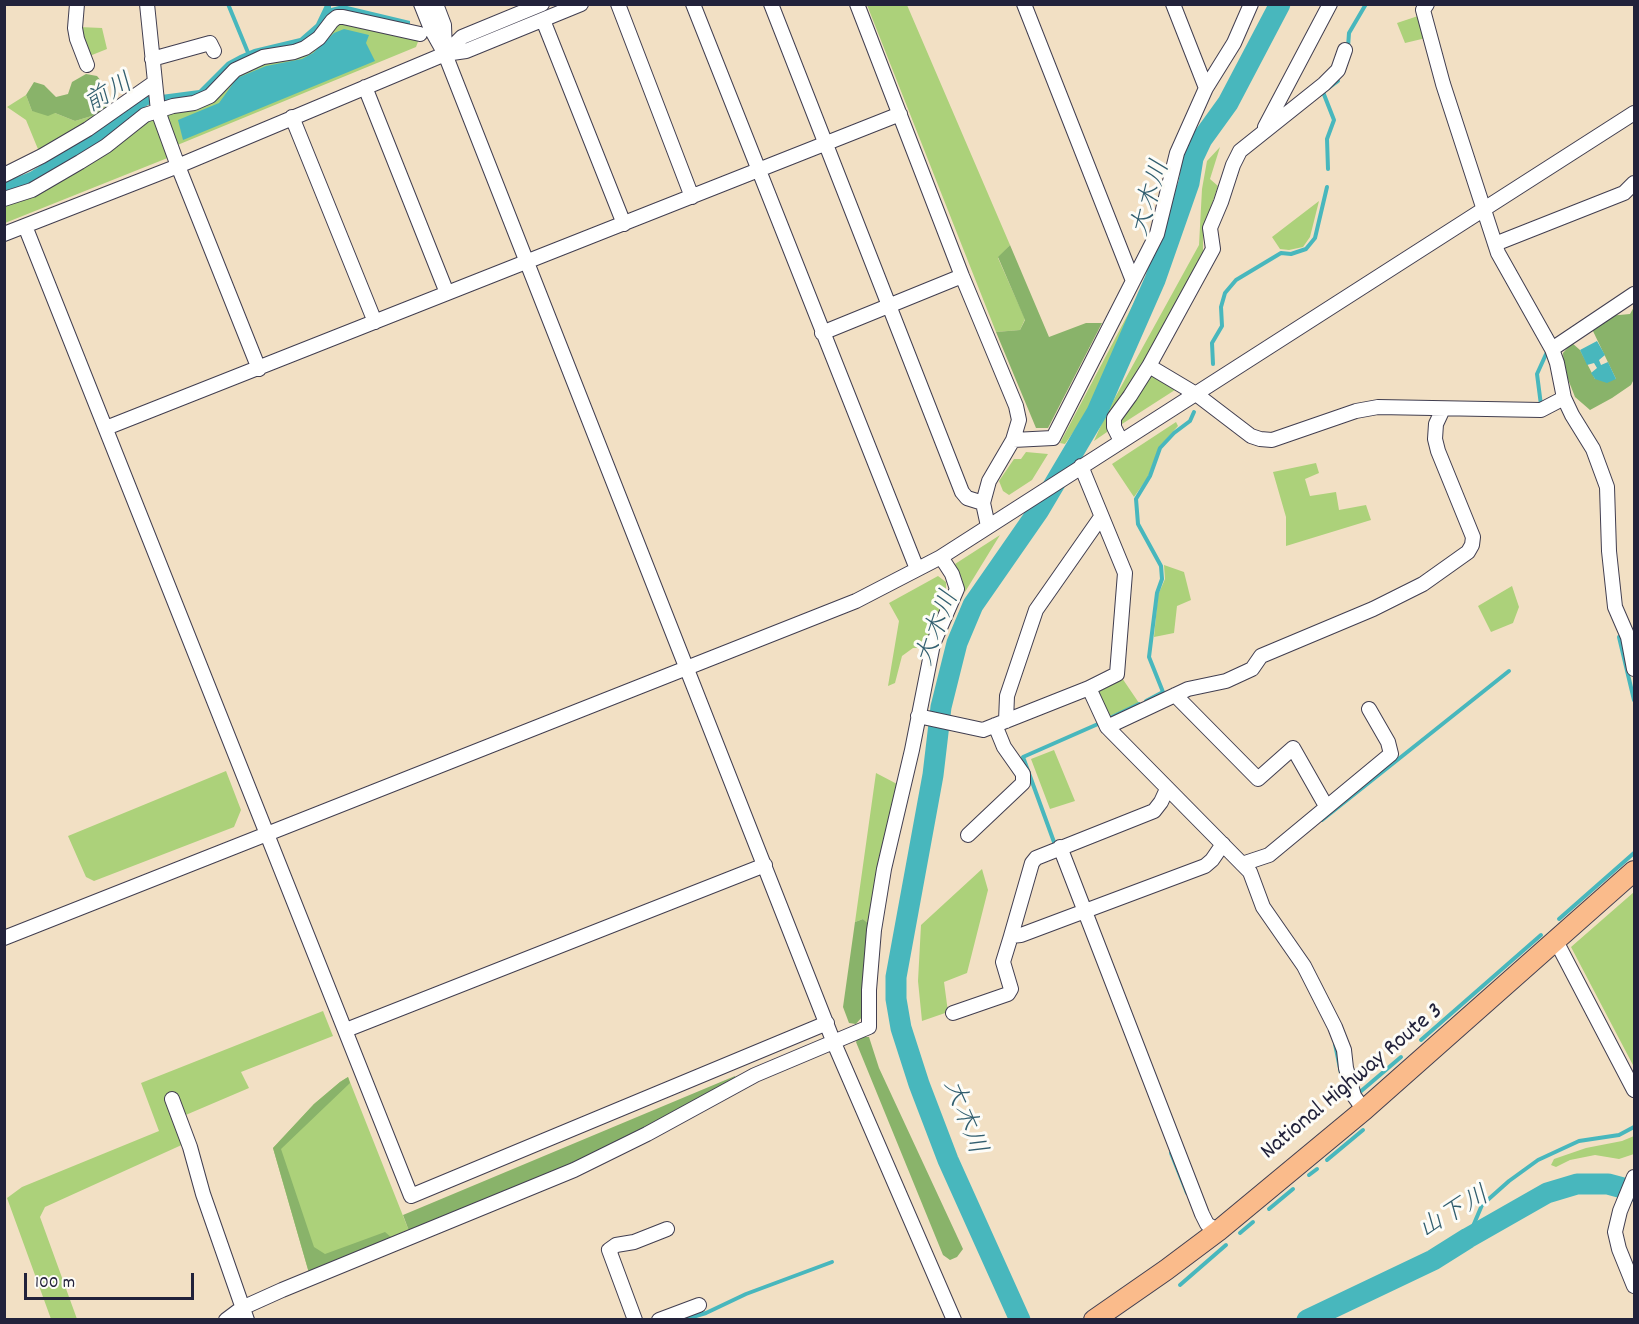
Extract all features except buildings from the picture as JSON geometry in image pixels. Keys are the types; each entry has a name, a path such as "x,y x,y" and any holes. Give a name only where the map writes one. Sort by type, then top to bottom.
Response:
{"highway":[{"name":"National Highway Route 3","path":"1094,1320 1218,1231 1364,1110 1635,872"}],"street":[{"path":"77,4 75,28 87,65"},
{"path":"147,4 157,98 178,166 259,369"},
{"path":"422,4 431,29 445,54 834,1043 954,1320"},
{"path":"436,4 444,25 445,54"},
{"path":"445,54 462,37 542,4"},
{"path":"4,234 178,166 445,54 466,51 581,4"},
{"path":"618,4 692,197"},
{"path":"693,4 917,569"},
{"path":"771,4 962,492 967,498 983,503"},
{"path":"857,4 962,276 1016,406 1019,420 1013,440 989,481 983,503 988,526"},
{"path":"1024,4 1133,281"},
{"path":"1173,4 1206,88"},
{"path":"1013,440 1053,438 1157,234 1177,153 1206,88 1234,43 1251,4"},
{"path":"1263,132 1330,4"},
{"path":"1427,4 1423,10 1443,84 1498,253 1552,349 1564,398 1593,448 1607,487 1615,607 1628,637 1635,669"},
{"path":"157,98 173,106 194,103 210,96 235,70 252,61 305,48 319,38 338,17 420,34"},
{"path":"543,20 624,224"},
{"path":"152,59 210,43 214,51"},
{"path":"1121,441 1114,427 1114,418 1149,366 1213,249 1210,228 1240,151 1324,84 1338,70 1345,50"},
{"path":"365,87 447,293"},
{"path":"4,175 88,129 157,98"},
{"path":"4,199 32,190 106,146 146,115 157,98"},
{"path":"4,938 856,601 941,557 1635,113"},
{"path":"106,428 900,114"},
{"path":"292,117 375,322"},
{"path":"1495,244 1624,194 1635,183"},
{"path":"26,226 411,1196 827,1023"},
{"path":"822,333 962,276"},
{"path":"1552,349 1635,294"},
{"path":"1149,366 1196,394 1251,436 1272,440 1356,411 1378,407 1541,410 1564,398"},
{"path":"1107,727 1188,689 1226,681 1252,669 1261,656 1373,609 1423,584 1468,552 1473,537 1435,439 1436,424 1443,409"},
{"path":"921,716 983,730 1089,688 1117,674 1125,573 1081,466"},
{"path":"968,835 1023,783 1023,774 1005,747 1000,723 1007,696 1036,610 1101,517"},
{"path":"226,1320 245,1314 282,1290 574,1170 647,1134 755,1075 869,1027 869,990 874,930 884,869 921,716 933,644 957,589 952,574 941,557"},
{"path":"1089,688 1107,727 1250,872 1263,907 1304,966 1335,1027 1344,1050 1346,1068 1354,1096 1364,1110"},
{"path":"1174,695 1258,779 1293,748 1326,806"},
{"path":"1242,864 1269,855 1391,754 1388,742 1370,709"},
{"path":"952,1013 1008,994 1011,989 1003,962 1032,863 1040,855 1154,811 1167,789"},
{"path":"1011,936 1021,935 1205,866 1223,844"},
{"path":"1060,847 1202,1214 1207,1224 1218,1231"},
{"path":"346,1030 765,865"},
{"path":"1556,941 1635,1089"},
{"path":"172,1099 245,1314"},
{"path":"1635,1177 1620,1211 1616,1232 1619,1249 1635,1286"},
{"path":"635,1320 609,1250 615,1245 634,1242 667,1229"},
{"path":"659,1320 699,1305"}],"green space":[{"path":"867,5 907,5 1010,245 998,258 1025,319 1020,330 996,332"},
{"path":"1421,15 1426,38 1405,43 1397,23"},
{"path":"338,21 419,39 416,47 175,146 163,114"},
{"path":"79,27 102,28 107,49 87,57"},
{"path":"86,74 97,76 106,87 106,104 95,115 75,121 55,113 48,116 32,111 26,95 34,82 44,85 56,97 68,94 72,82"},
{"path":"26,95 32,111 55,113 75,121 95,115 106,104 110,110 40,154 26,120 7,107"},
{"path":"155,118 170,157 5,223 5,204 142,122"},
{"path":"1220,147 1210,179 1218,186 1203,230 1203,259 1128,392 1108,419 1107,432 1094,441 1106,414 1199,245 1202,189 1207,161"},
{"path":"1319,201 1310,237 1303,247 1280,249 1272,237"},
{"path":"1010,245 1049,337 1086,323 1102,323 1048,428 1036,428 996,332 1020,330 1025,320 998,257"},
{"path":"1145,282 1086,414 1065,444 1060,443"},
{"path":"1634,307 1634,379 1631,385 1590,410 1575,397 1564,369 1563,353 1572,343 1580,350 1595,379 1616,379 1592,329 1608,316 1630,314"},
{"path":"1150,372 1178,388 1122,424 1122,416"},
{"path":"1176,422 1178,426 1159,447 1148,477 1134,497 1112,464"},
{"path":"1026,452 1048,454 1032,480 1009,495 1003,491 999,481 1014,459 1021,459"},
{"path":"1316,463 1319,473 1305,479 1310,496 1336,492 1339,510 1366,505 1371,520 1286,546 1286,517 1273,472"},
{"path":"1000,535 965,592 955,564"},
{"path":"1164,565 1184,572 1191,600 1177,606 1174,633 1154,637 1158,595 1165,579"},
{"path":"938,576 946,582 946,593 926,648 913,648 902,656 895,683 888,686 899,621 889,603"},
{"path":"1512,586 1519,607 1513,623 1491,632 1478,606"},
{"path":"1122,678 1139,703 1108,717 1096,693 1100,688"},
{"path":"1054,750 1075,801 1050,809 1031,759"},
{"path":"226,771 241,810 234,827 94,881 86,877 68,836"},
{"path":"876,773 897,784 870,925 863,919 855,922"},
{"path":"982,869 988,890 967,973 944,982 948,1012 922,1021 918,981 921,925"},
{"path":"1634,892 1634,1067 1571,947"},
{"path":"863,919 870,925 862,1017 856,1024 849,1023 843,1007 855,922"},
{"path":"323,1011 333,1036 241,1072 249,1088 181,1117 186,1143 45,1207 40,1217 77,1319 51,1319 7,1198 22,1187 159,1131 141,1083"},
{"path":"859,1037 869,1037 879,1068 963,1249 957,1257 950,1260 943,1255 856,1042"},
{"path":"735,1076 736,1080 582,1159 409,1231 403,1215"},
{"path":"348,1077 409,1231 309,1273 273,1148 314,1104"},
{"path":"348,1077 350,1083 281,1149 314,1247 325,1254 385,1232 392,1238 309,1273 273,1148 314,1104"},
{"path":"1634,1136 1634,1154 1619,1159 1595,1155 1570,1160 1556,1167 1551,1165 1554,1159"}],"water":[{"path":"325,5 331,5 331,8 343,5 410,21 410,26 345,10 340,11 317,35 282,51 199,97 148,105 142,109 143,111 85,152 31,185 5,193 5,182 30,172 146,97 199,90 227,62 240,55 254,49 300,38 316,24"},
{"path":"344,29 369,35 366,43 375,61 183,140 178,120 219,103 237,78 266,66 302,59 313,53 334,33"},
{"path":"1597,341 1605,355 1599,360 1601,365 1608,362 1616,379 1607,383 1595,379 1591,373 1597,368 1594,363 1587,365 1580,350"}],"waterway":[{"path":"228,4 249,55"},
{"name":"大木川","path":"1020,1320 948,1160 919,1084 901,1028 896,999 896,977 933,775 941,707 957,643 973,605 1039,510 1097,412 1155,280 1189,183 1193,158 1202,139 1228,103 1280,4"},
{"path":"1348,47 1349,33 1366,4"},
{"path":"1328,169 1327,139 1334,120 1323,92 1338,81"},
{"path":"1213,364 1212,343 1222,326 1221,307 1225,293 1236,280 1281,253 1291,254 1306,249 1315,238 1327,187"},
{"path":"1541,405 1537,374 1547,352"},
{"path":"1146,701 1163,692 1149,657 1157,593 1162,579 1161,566 1138,524 1136,499 1150,476 1160,448 1190,421 1194,412"},
{"path":"1619,637 1634,700"},
{"path":"1322,820 1509,671"},
{"path":"1110,718 1139,704"},
{"path":"1054,842 1023,757 1098,724"},
{"path":"1559,919 1634,853"},
{"path":"1421,1040 1541,935"},
{"path":"1335,1044 1342,1078"},
{"path":"1360,1092 1401,1057"},
{"path":"1468,1238 1482,1205 1538,1160 1579,1141 1619,1135 1634,1127"},
{"path":"1327,1160 1363,1130"},
{"path":"1171,1153 1187,1193"},
{"path":"1309,1175 1317,1169"},
{"name":"山下川","path":"1307,1320 1433,1260 1547,1193 1577,1184 1608,1184 1634,1191"},
{"path":"1269,1209 1293,1189"},
{"path":"1240,1233 1253,1222"},
{"path":"1180,1285 1226,1245"},
{"path":"682,1320 706,1313 746,1294 832,1262"}],"water label":[{"name":"前川","path":"110,96"}]}
